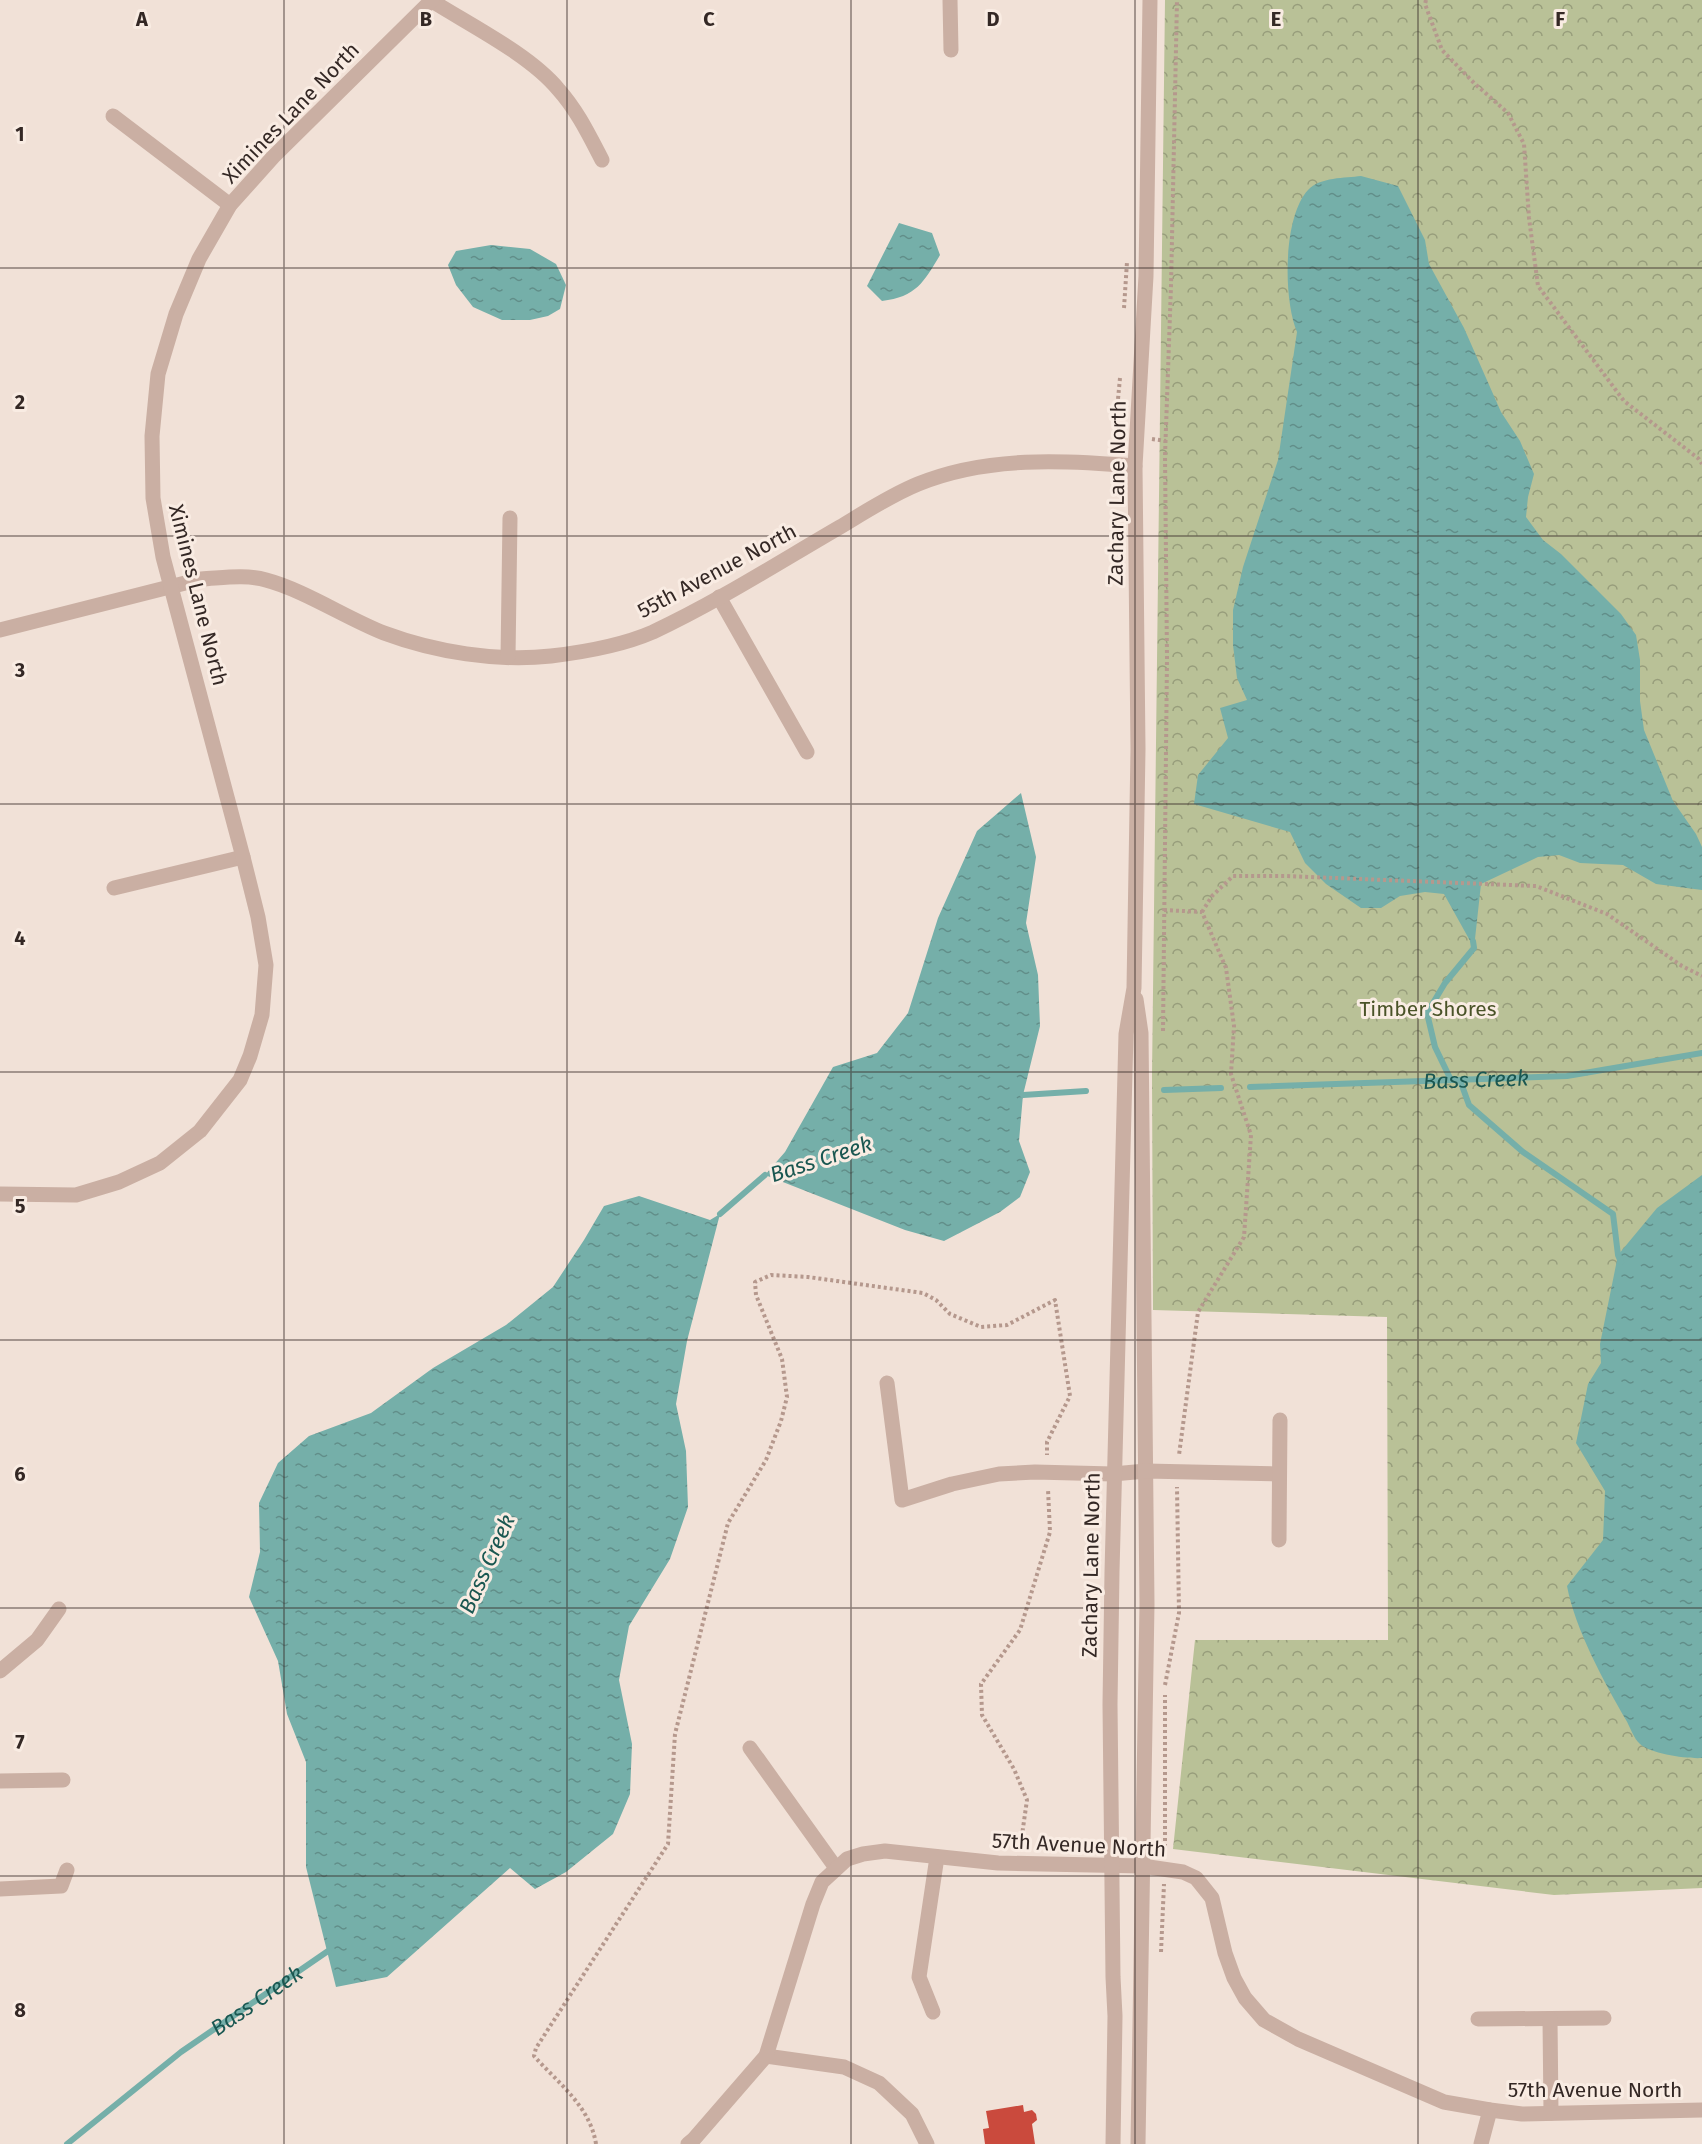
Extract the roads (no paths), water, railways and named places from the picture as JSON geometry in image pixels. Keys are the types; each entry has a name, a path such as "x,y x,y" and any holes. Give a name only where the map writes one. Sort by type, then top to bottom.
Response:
{"street":[{"path":"950,0 951,50"},
{"name":"Zachary Lane North","path":"1113,2144 1115,2016 1110,1704 1113,1474 1126,1034 1134,988 1138,749 1135,466 1146,276 1150,0"},
{"path":"432,1 528,62 557,87 579,115 602,160"},
{"name":"Ximines Lane North","path":"0,1194 76,1195 119,1182 160,1163 201,1131 240,1080 250,1056 262,1015 266,965 258,917 243,857 163,557 153,498 152,436 158,374 176,314 199,259 230,205 273,157 432,1"},
{"path":"113,116 230,205"},
{"name":"55th Avenue North","path":"0,630 201,579 232,577 265,579 385,633 435,647 467,654 508,657 548,656 599,648 651,632 719,597 917,484 951,473 1033,462 1135,466"},
{"path":"508,657 510,518"},
{"path":"719,597 807,752"},
{"path":"114,888 243,857"},
{"name":"Zachary Lane North","path":"1134,988 1141,1033 1147,1604 1138,2144"},
{"path":"886,1383 902,1500 952,1484 999,1474 1047,1472 1113,1474 1146,1471 1279,1474"},
{"path":"1280,1420 1280,1540"},
{"path":"0,1671 37,1640 59,1609"},
{"path":"750,1748 836,1868"},
{"path":"0,1780 63,1780"},
{"name":"57th Avenue North","path":"766,2056 813,1904 822,1882 847,1859 885,1851 1018,1864 1142,1866 1184,1872 1196,1878 1212,1898 1225,1953 1234,1978 1245,1998 1264,2020 1298,2038 1444,2102 1522,2114 1702,2110"},
{"path":"933,2012 920,1977 937,1857"},
{"path":"0,1889 61,1886 67,1869"},
{"path":"1478,2019 1604,2018"},
{"path":"1550,2019 1551,2113"},
{"path":"688,2144 766,2056 844,2067 879,2083 912,2114 927,2144"},
{"path":"1481,2144 1490,2110"}],"water":[{"path":"1361,176 1398,186 1425,240 1429,264 1464,328 1501,412 1520,441 1534,474 1526,517 1543,540 1561,554 1621,614 1636,635 1640,660 1640,701 1644,730 1673,801 1696,834 1702,847 1702,890 1656,884 1623,865 1580,863 1559,855 1538,857 1481,884 1474,948 1444,894 1425,892 1400,896 1381,908 1361,908 1326,884 1305,863 1290,832 1194,804 1198,775 1228,738 1220,708 1247,700 1237,678 1233,645 1233,610 1243,567 1278,460 1297,332 1292,318 1288,280 1290,238 1294,219 1300,202 1313,186 1333,179"},
{"path":"899,223 932,233 940,255 918,287 903,296 882,301 867,286"},
{"path":"491,245 530,249 556,264 566,285 560,309 548,316 530,320 502,320 473,307 456,285 448,265 456,251"},
{"path":"1021,793 1036,857 1026,923 1038,975 1040,1026 1023,1095 1019,1141 1030,1172 1020,1197 1000,1212 944,1241 905,1230 765,1175 785,1152 833,1067 877,1053 908,1013 938,918 977,831"},
{"path":"1702,1175 1702,1758 1695,1758 1660,1753 1645,1748 1638,1742 1591,1655 1576,1620 1567,1586 1603,1540 1605,1491 1576,1443 1588,1384 1601,1363 1600,1344 1618,1255 1657,1208"},
{"path":"639,1196 710,1220 720,1214 687,1341 676,1404 686,1451 688,1507 670,1559 629,1626 619,1680 632,1744 630,1794 613,1834 566,1872 535,1889 510,1868 387,1977 336,1987 306,1867 306,1762 287,1714 278,1661 249,1597 260,1552 259,1503 278,1463 309,1436 371,1413 433,1368 506,1325 553,1287 604,1206"}],"waterway":[{"path":"1451,1080 1435,1047 1427,1013 1445,983 1474,948 1473,941"},
{"name":"Bass Creek","path":"1250,1087 1567,1076 1702,1053"},
{"path":"1460,1080 1469,1105 1523,1152 1613,1214 1618,1255 1621,1262"},
{"name":"Bass Creek","path":"1164,1090 1221,1088"},
{"name":"Bass Creek","path":"1023,1095 1086,1091"},
{"name":"Bass Creek","path":"720,1214 765,1175"},
{"name":"Bass Creek","path":"67,2144 181,2052 328,1951"}],"park label":[{"name":"Timber Shores","path":"1428,1009"}]}
